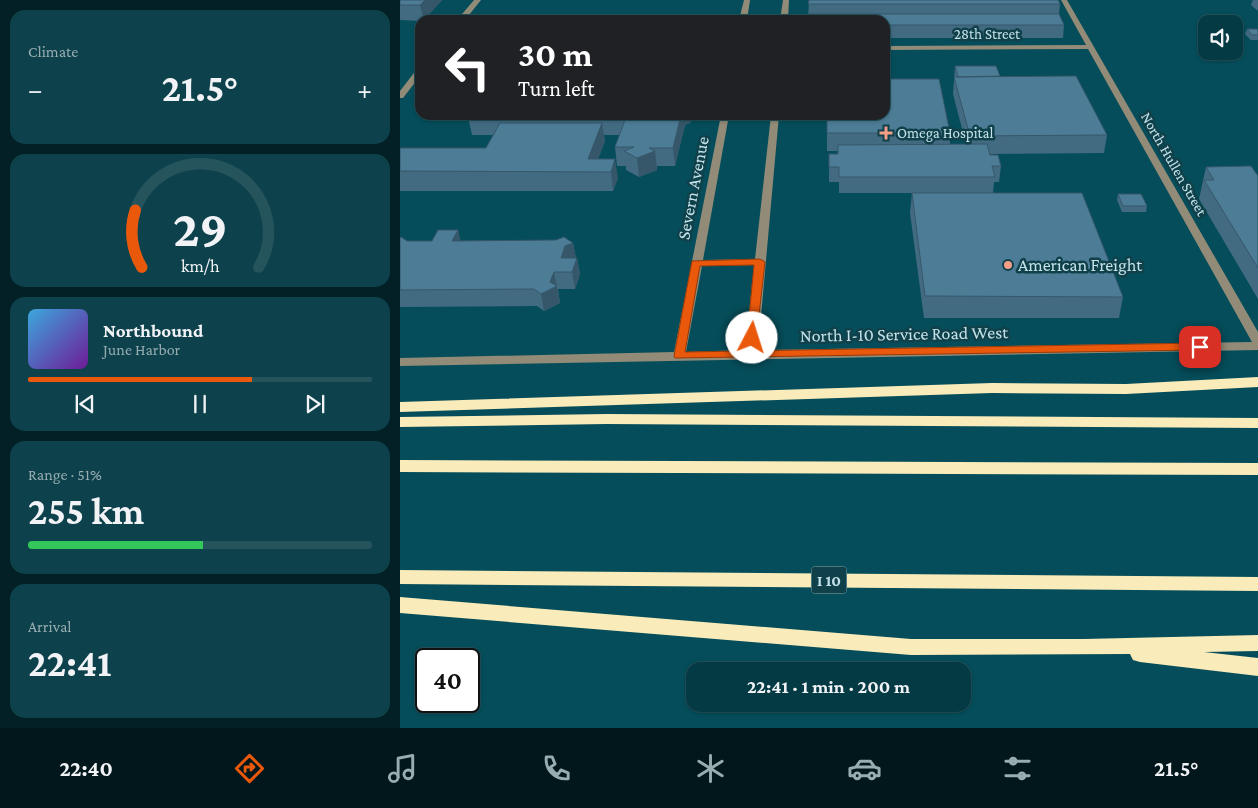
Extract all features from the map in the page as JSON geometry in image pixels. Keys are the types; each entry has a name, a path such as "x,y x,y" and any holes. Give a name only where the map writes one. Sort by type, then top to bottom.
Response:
{"highway":[{"path":"400,407 992,388 1126,388 1258,382"},
{"path":"400,422 607,419 1258,423"},
{"path":"400,466 1258,469"},
{"name":"I 10","path":"400,577 1258,584"},
{"path":"400,605 911,647 1084,647 1258,643"},
{"path":"1084,647 1258,667"}],"street":[{"path":"465,15 478,0"},
{"path":"744,15 747,0"},
{"path":"784,15 786,0"},
{"name":"North Hullen Street","path":"1064,0 1258,344"},
{"name":"28th Street","path":"890,48 1089,47"},
{"path":"400,96 415,77"},
{"name":"Severn Avenue","path":"679,356 724,120"},
{"path":"751,354 774,120"},
{"path":"696,263 760,262"},
{"name":"North I-10 Service Road West","path":"400,362 1258,344"}],"building":[{"path":"400,0 425,0 420,5 400,5"},
{"path":"809,0 1058,0 1060,4 808,4"},
{"path":"1059,14 1064,25 890,25 890,15 809,15"},
{"path":"1247,29 1257,29 1258,35 1252,35"},
{"path":"955,66 996,66 1000,76 958,77"},
{"path":"1076,76 1107,135 970,136 954,77"},
{"path":"890,79 939,79 950,133 827,133 827,120 890,120"},
{"path":"625,120 680,120 673,148 649,148 655,151 637,158 624,151 634,147 615,147"},
{"path":"500,123 602,123 588,159 615,159 611,172 400,171 400,148 486,148"},
{"path":"987,144 990,155 998,155 1001,166 992,166 995,177 839,177 839,167 829,167 829,154 838,154 838,145"},
{"path":"1251,166 1258,176 1258,268 1204,180 1214,180 1206,167"},
{"name":"American Freight","path":"912,193 1082,193 1123,297 925,296"},
{"path":"1118,194 1141,194 1147,206 1123,206"},
{"path":"438,230 458,230 452,241 556,240 564,237 573,243 565,246 561,258 577,258 572,272 554,272 550,282 557,286 541,294 534,289 400,290 400,238 407,241 432,241"}],"place":[{"name":"Omega Hospital","path":"886,133"},
{"name":"American Freight","path":"1008,265"}],"route":[{"path":"752,338 760,262 696,263 679,356 1200,347"}]}
